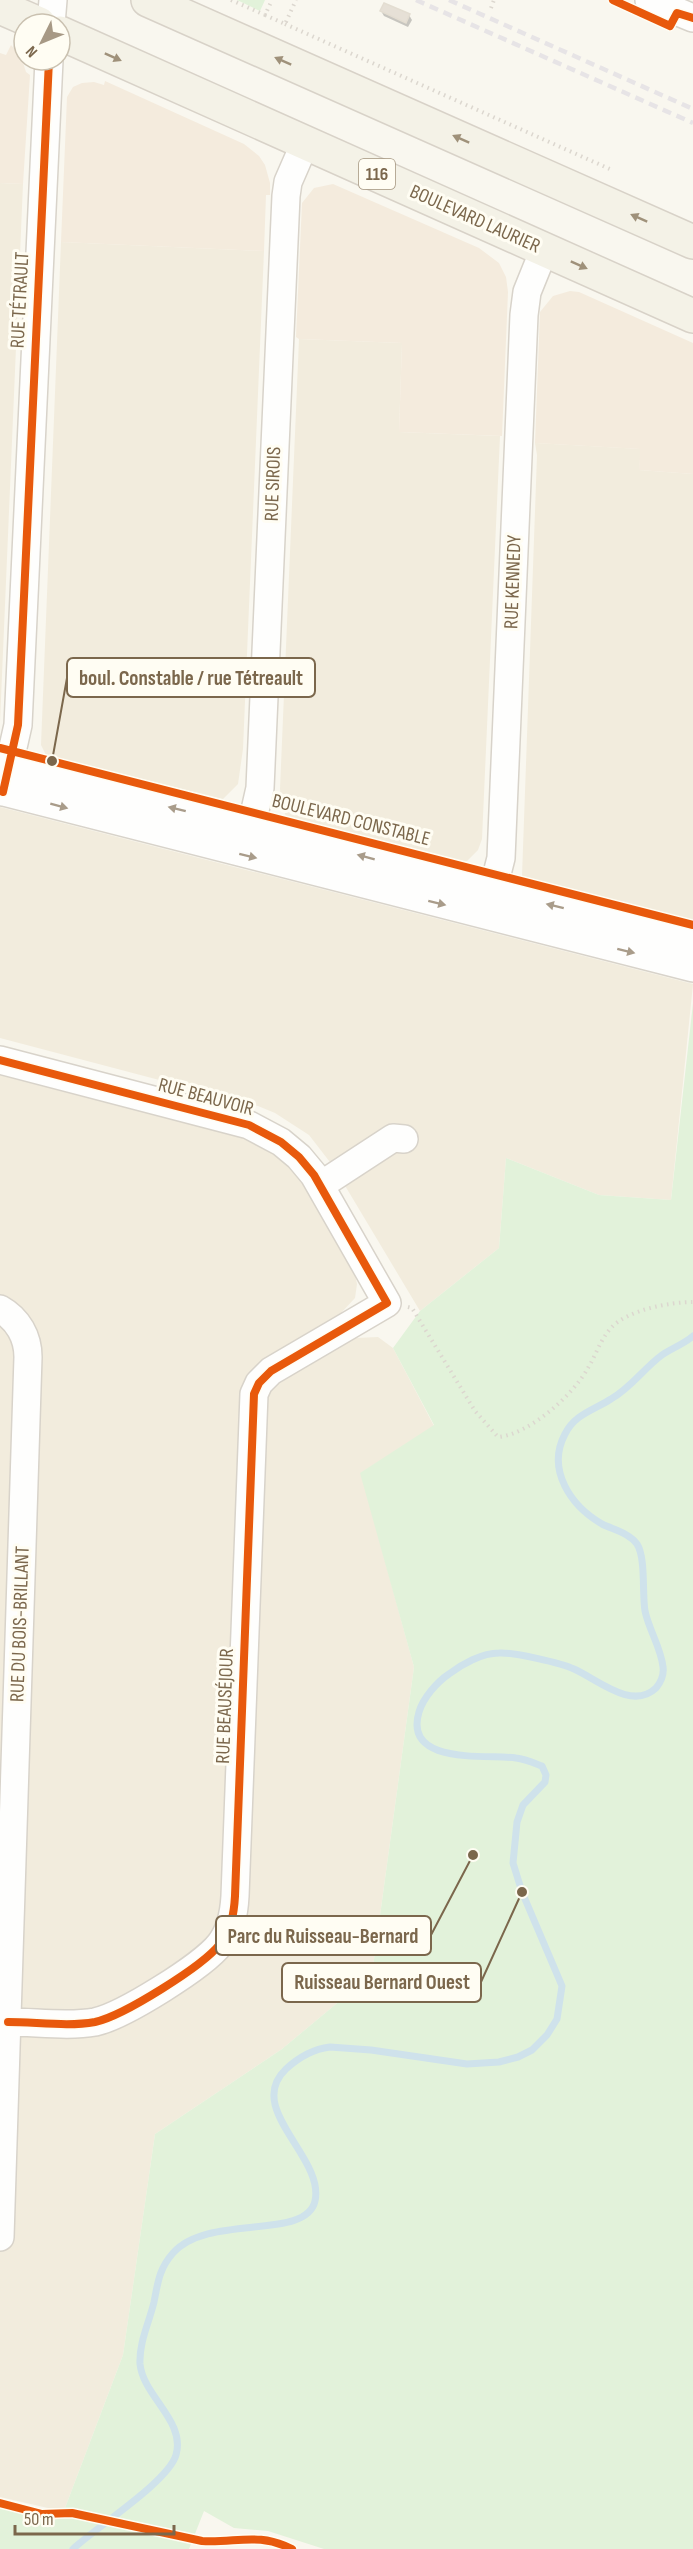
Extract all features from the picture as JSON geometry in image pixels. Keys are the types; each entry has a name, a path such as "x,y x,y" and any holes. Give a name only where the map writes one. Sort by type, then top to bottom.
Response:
{"main road":[{"path":"148,0 693,242"},
{"name":"BOULEVARD LAURIER","path":"72,38 693,316"}],"street":[{"path":"649,0 693,18"},
{"name":"RUE TÉTRAULT","path":"3,778 18,725 48,72"},
{"name":"RUE SIROIS","path":"251,828 260,788 286,196 288,182 305,143"},
{"name":"RUE KENNEDY","path":"489,903 501,858 524,315 527,292 544,250"},
{"name":"BOULEVARD CONSTABLE","path":"3,778 251,828 693,968"},
{"name":"BOULEVARD CONSTABLE","path":"3,778 489,903 693,941"},
{"name":"RUE BEAUVOIR","path":"0,1060 249,1125 271,1135 290,1149 321,1185 387,1303"},
{"path":"321,1185 393,1138 404,1139"},
{"name":"RUE BEAUSÉJOUR","path":"8,2022 80,2023 107,2019 199,1964 225,1937 232,1920 235,1896 254,1394 259,1383 271,1371 387,1303"},
{"name":"RUE DU BOIS-BRILLANT","path":"0,1309 20,1328 27,1342 28,1357 0,2236"}],"path":[{"path":"231,0 612,170"},
{"path":"265,15 272,0"},
{"path":"285,24 296,0"},
{"path":"491,8 494,0"},
{"path":"387,1303 412,1308 475,1411 498,1437 520,1430 534,1422 567,1396 584,1375 602,1338 617,1322 677,1302 693,1302"}],"shaded area":[{"path":"11,45 12,72 26,72 30,75 23,184 0,183 0,53 6,55"},
{"path":"105,81 244,144 259,156 265,165 270,183 270,195 266,195 264,251 61,242 67,97 73,87 82,83 94,82 104,85"},
{"path":"0,183 23,184 0,722"},
{"path":"333,184 479,248 499,263 506,277 508,292 502,436 399,432 402,343 299,339 296,337 302,203 314,188"},
{"path":"61,242 264,251 243,749 238,784 223,799 46,755 41,745"},
{"path":"570,291 579,292 693,343 693,474 639,470 640,449 535,443 540,312 553,296"},
{"path":"299,339 402,343 399,432 500,436 482,839 478,850 466,862 286,816 282,807 280,789"},
{"path":"535,443 641,449 639,470 693,474 693,920 522,876 537,455"},
{"path":"0,807 693,984 671,1200 599,1195 506,1158 499,1248 420,1311 344,1184 399,1148 413,1151 418,1134 388,1126 333,1166 309,1135 275,1113 258,1106 0,1038"},
{"path":"0,1075 230,1134 253,1142 281,1158 298,1176 355,1275 357,1284 355,1298 341,1313 356,1338 378,1337 393,1348 434,1426 361,1473 414,1667 372,1974 282,2049 155,2134 123,2355 65,2508 48,2508 0,2497"}],"green space":[{"path":"237,0 265,0 260,11"},
{"path":"693,1003 693,2549 324,2549 268,2531 234,2528 204,2511 189,2549 0,2549 0,2508 46,2521 58,2519 65,2508 123,2355 155,2134 282,2049 372,1974 414,1667 360,1473 434,1425 393,1348 420,1311 499,1248 506,1158 599,1195 671,1200"}],"building":[{"path":"384,3 410,14 406,23 380,11"}],"waterway":[{"path":"73,2549 146,2491 160,2478 176,2455 175,2431 148,2387 140,2364 143,2340 158,2282 168,2259 189,2241 209,2234 294,2220 308,2213 315,2201 315,2184 309,2167 279,2117 274,2100 276,2084 286,2069 307,2054 330,2047 371,2050 467,2064 499,2062 532,2050 547,2035 557,2019 562,1986 522,1892 513,1863 517,1822 523,1805 545,1782 546,1775 542,1766 519,1759 451,1754 435,1749 423,1741 417,1729 419,1712 427,1696 444,1677 472,1660 493,1653 525,1656 568,1667 626,1695 647,1694 658,1686 663,1675 663,1667 645,1611 640,1550 630,1537 602,1524 580,1507 565,1486 558,1461 565,1434 574,1422 618,1394 662,1355 693,1336"}],"railway":[{"path":"416,0 693,123"},
{"path":"449,0 693,109"}],"cycle path":[{"path":"613,0 670,26 677,13 693,18"},
{"path":"3,792 18,725 48,72"},
{"path":"0,748 693,925"},
{"path":"0,1060 249,1125 281,1142 299,1157 314,1175 387,1303 271,1371 259,1383 254,1394 235,1896 233,1915 227,1933 220,1944 197,1965 162,1989 108,2018 74,2024 8,2022"},
{"path":"0,2503 42,2514 72,2513 202,2541 247,2539 269,2541 292,2549"}],"place":[{"name":"boul. Constable / rue Tétreault","path":"52,761"},
{"name":"Parc du Ruisseau-Bernard","path":"473,1855"},
{"name":"Ruisseau Bernard Ouest","path":"522,1892"}]}
